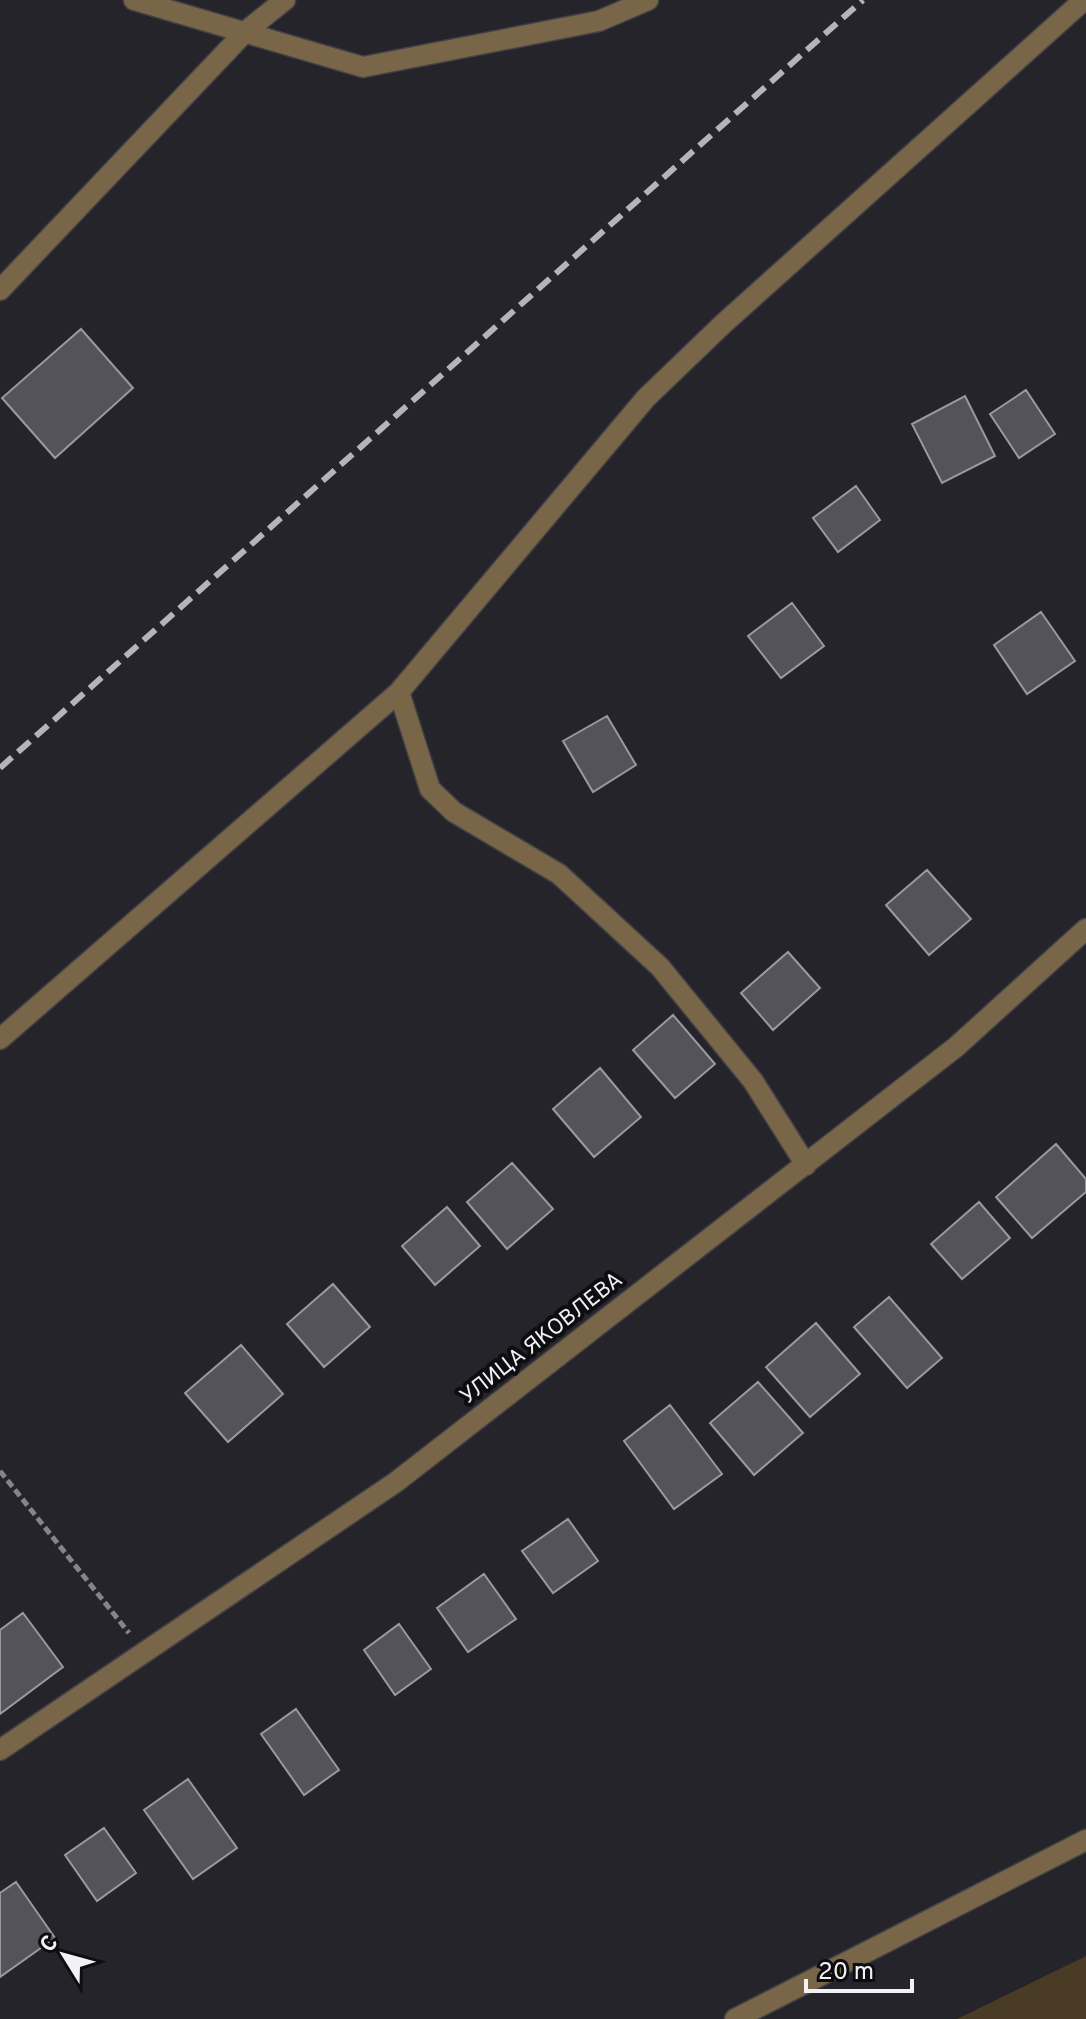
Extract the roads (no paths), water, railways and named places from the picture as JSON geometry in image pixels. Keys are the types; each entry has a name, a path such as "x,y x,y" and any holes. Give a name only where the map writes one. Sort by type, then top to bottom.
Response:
{"street":[{"path":"134,0 363,67 599,21 648,0"},
{"path":"0,290 246,31 285,0"},
{"path":"0,1039 399,692 646,398 723,324 1084,0"},
{"path":"399,692 430,789 454,812 559,874 660,967 753,1081 806,1165"},
{"name":"УЛИЦА ЯКОВЛЕВА","path":"0,1750 396,1482 956,1047 1086,929"},
{"path":"735,2019 1086,1840"}],"railway":[{"path":"0,768 863,0"}]}
